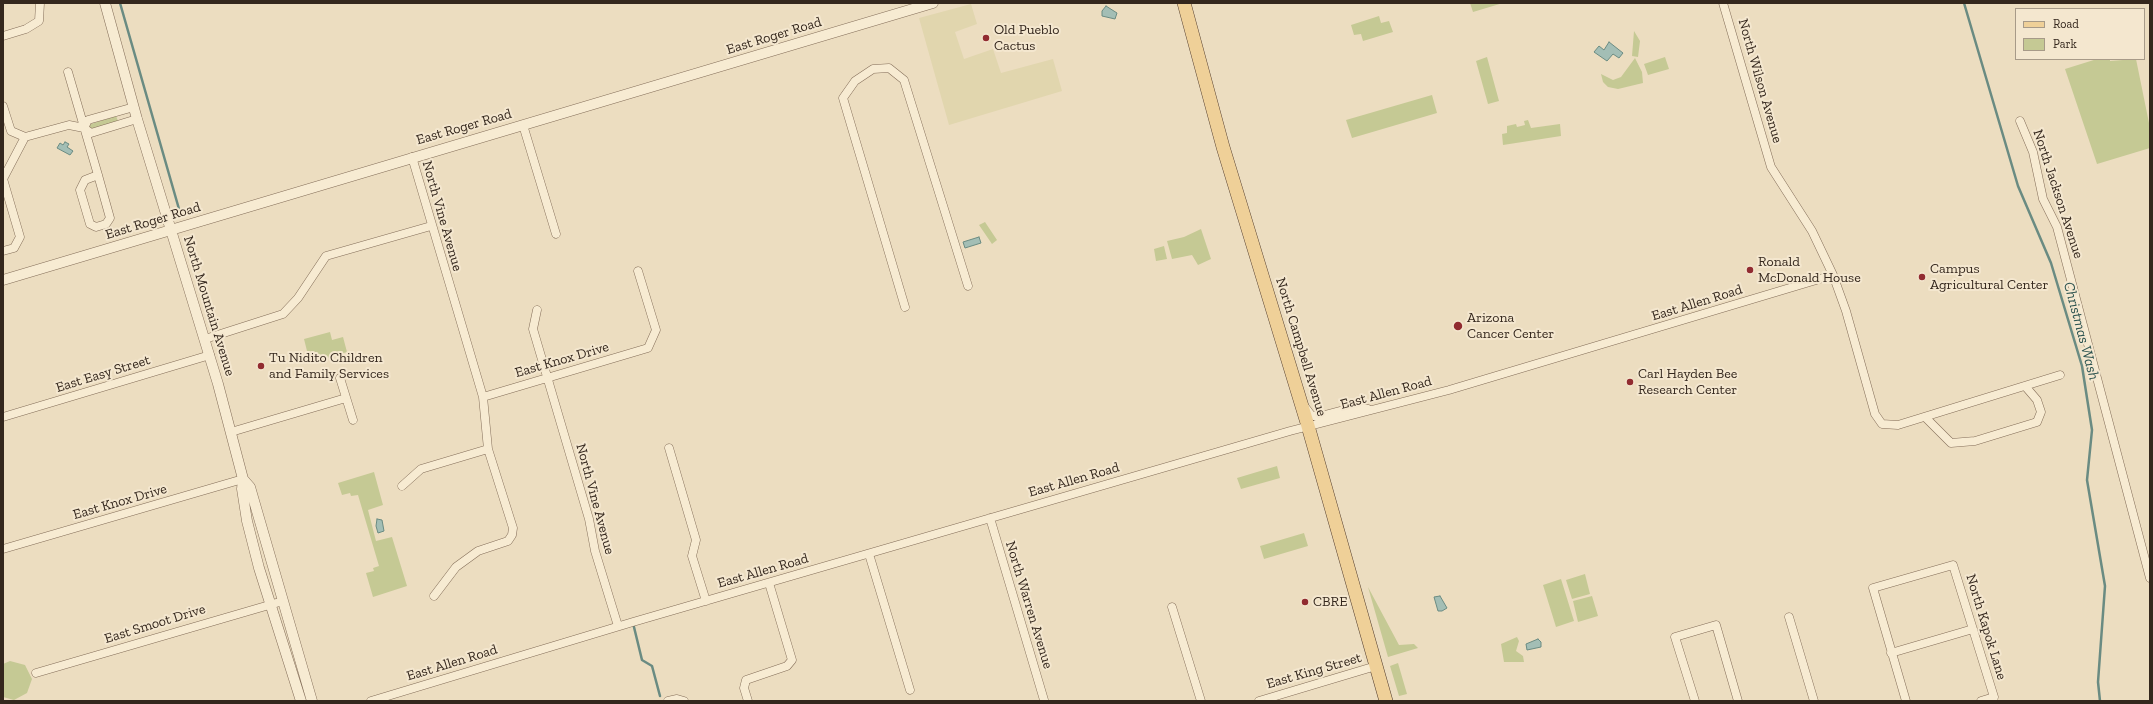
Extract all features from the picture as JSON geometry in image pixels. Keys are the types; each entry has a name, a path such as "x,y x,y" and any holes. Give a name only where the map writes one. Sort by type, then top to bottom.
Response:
{"main road":[{"name":"North Campbell Avenue","path":"1184,3 1224,147 1308,426 1386,701"}],"street":[{"path":"3,36 26,29 39,21 40,3"},
{"name":"North Mountain Avenue","path":"105,3 134,107 210,355 243,479 242,488 247,521 270,604 301,701"},
{"name":"East Roger Road","path":"3,280 172,231 412,157 933,3"},
{"name":"North Wilson Avenue","path":"1723,3 1771,167 1812,231 1833,275 1846,311 1875,414 1882,424 1898,425 1925,416"},
{"path":"905,307 843,98 856,81 873,69 889,68 904,80 968,286"},
{"path":"68,72 84,128 98,176 110,218 106,224 96,227 90,224 80,190 85,180 98,176"},
{"path":"3,106 11,131 25,137 69,125 84,128 91,133 138,119"},
{"path":"84,128 88,120 134,107"},
{"name":"North Jackson Avenue","path":"2020,121 2034,152 2043,199 2057,227 2150,578"},
{"path":"523,125 556,234"},
{"path":"3,251 14,248 20,237 3,179 25,137"},
{"name":"North Vine Avenue","path":"412,157 446,278 454,294 483,397 488,449 513,528 512,535 508,541 478,551 456,568 434,596"},
{"path":"205,339 282,314 298,298 326,256 431,226"},
{"name":"East Knox Drive","path":"483,397 648,348 656,330 638,271"},
{"name":"East Allen Road","path":"371,701 706,600 1308,426 1449,390 1833,275"},
{"name":"North Vine Avenue","path":"537,310 533,329 589,519 595,551 618,626"},
{"name":"East Easy Street","path":"3,417 210,355"},
{"path":"2025,386 2038,400 2041,412 2037,422 1975,441 1951,443 1925,416 2060,375"},
{"path":"340,378 353,420"},
{"path":"231,432 346,398"},
{"path":"1300,401 1311,415 1317,417 1354,407 1368,409"},
{"path":"669,448 696,540 692,556 706,600"},
{"path":"402,486 421,468 488,449"},
{"name":"North Mountain Avenue","path":"243,479 250,487 312,701"},
{"name":"East Knox Drive","path":"3,549 243,479"},
{"name":"North Warren Avenue","path":"990,518 1044,700"},
{"path":"869,554 910,690"},
{"name":"North Kapok Lane","path":"1891,653 1873,588 1953,565 1994,697 1981,701"},
{"path":"748,701 744,688 746,680 787,666 792,660 769,582"},
{"name":"East Smoot Drive","path":"36,673 283,601"},
{"path":"1172,607 1201,701"},
{"path":"1789,617 1814,701"},
{"path":"1695,701 1675,637 1716,625 1738,701"},
{"path":"1906,701 1891,653 1973,629"},
{"path":"282,640 293,637"},
{"name":"East King Street","path":"1259,701 1376,666"},
{"path":"668,701 677,699 684,701"}],"shaded area":[{"path":"971,4 977,24 955,32 964,59 993,49 1001,73 1053,59 1062,91 949,125 919,18"}],"green space":[{"path":"1470,3 1503,3 1473,12"},
{"path":"1379,16 1381,23 1389,21 1393,32 1363,41 1361,34 1354,35 1351,25"},
{"path":"1634,31 1640,41 1638,57 1632,56"},
{"path":"1487,57 1499,101 1488,104 1476,61"},
{"path":"1665,57 1669,69 1648,75 1644,64"},
{"path":"1635,58 1642,72 1643,83 1618,89 1608,87 1603,82 1601,74 1613,80 1621,77"},
{"path":"2094,60 2136,60 2150,128 2150,148 2097,164 2065,69"},
{"path":"1432,95 1437,113 1352,138 1346,120"},
{"path":"116,116 118,121 93,129 89,127 91,124"},
{"path":"1528,120 1531,128 1560,124 1561,136 1503,145 1502,134 1507,133 1507,126 1516,124 1517,127 1525,125 1524,121"},
{"path":"985,222 997,240 992,244 979,225"},
{"path":"1201,229 1211,259 1198,265 1192,255 1172,259 1167,241 1184,237"},
{"path":"1164,246 1167,259 1156,261 1154,249"},
{"path":"330,332 332,340 343,337 347,352 310,363 304,339"},
{"path":"1277,466 1280,478 1241,489 1237,478"},
{"path":"374,472 383,505 368,510 376,541 392,537 407,586 373,597 366,573 374,571 373,568 379,566 358,495 351,496 350,493 342,495 338,483"},
{"path":"1304,533 1308,546 1264,559 1260,546"},
{"path":"1585,574 1590,594 1572,599 1566,580"},
{"path":"1561,579 1574,621 1556,627 1543,585"},
{"path":"1368,587 1399,645 1414,644 1418,648 1388,657"},
{"path":"1592,596 1598,616 1578,622 1573,601"},
{"path":"1517,637 1519,641 1516,651 1523,656 1524,662 1504,662 1501,644"},
{"path":"10,661 25,665 32,679 27,693 14,700 3,697 3,664"},
{"path":"1398,663 1407,694 1399,696 1390,666"}],"water":[{"path":"1106,6 1117,13 1115,19 1102,16 1102,11"},
{"path":"1609,42 1623,53 1619,58 1613,54 1607,61 1594,52 1599,46 1604,50"},
{"path":"65,142 69,144 67,147 73,151 70,155 57,148 60,143 63,145"},
{"path":"979,237 981,243 965,248 963,242"},
{"path":"377,519 382,520 384,531 378,533 376,526"},
{"path":"1440,596 1447,608 1442,611 1438,611 1434,597"},
{"path":"1538,639 1541,642 1541,647 1527,650 1526,644"}],"waterway":[{"path":"120,3 181,216"},
{"name":"Christmas Wash","path":"1964,3 2018,186 2051,263 2082,366 2092,430 2087,480 2105,586 2098,682 2100,701"},
{"path":"633,623 642,660 652,666 660,696"}],"place":[{"name":"Old Pueblo Cactus","path":"986,38"},
{"name":"Ronald McDonald House","path":"1750,270"},
{"name":"Campus Agricultural Center","path":"1922,277"},
{"name":"Arizona Cancer Center","path":"1458,326"},
{"name":"Tu Nidito Children and Family Services","path":"261,366"},
{"name":"Carl Hayden Bee Research Center","path":"1630,382"},
{"name":"CBRE","path":"1305,602"}]}
